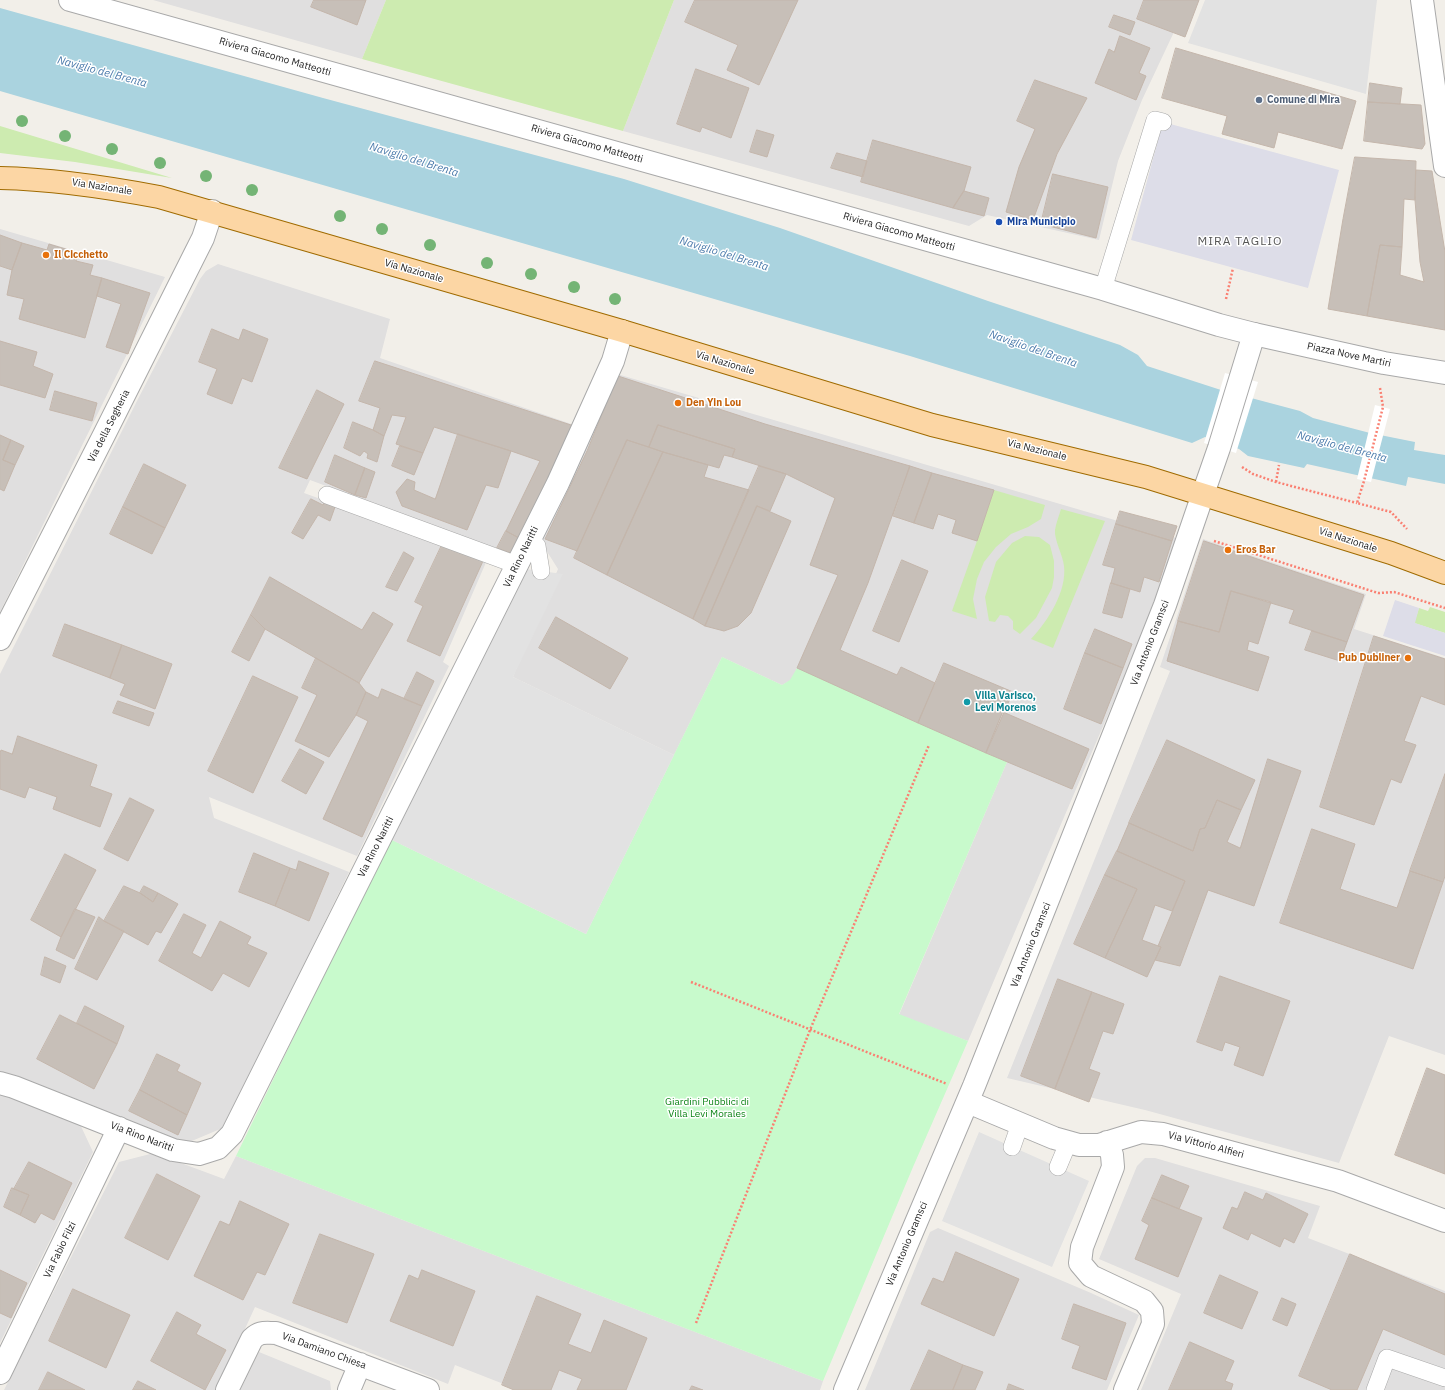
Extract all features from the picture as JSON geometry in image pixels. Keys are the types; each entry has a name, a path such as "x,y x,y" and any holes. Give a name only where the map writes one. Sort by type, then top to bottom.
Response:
{"main road":[{"name":"Via Nazionale","path":"0,178 31,178 86,184 159,196 622,331 932,425 1146,477 1391,553 1445,573"}],"street":[{"name":"Riviera Giacomo Matteotti","path":"70,0 1103,289"},
{"path":"1422,0 1445,166"},
{"name":"Via della Segheria","path":"0,639 200,245 208,226 212,211"},
{"name":"Piazza Nove Martiri","path":"1103,289 1219,325 1254,334 1384,363 1445,373"},
{"name":"Via Rino Naritti","path":"0,1083 14,1087 173,1150 199,1154 218,1148 232,1134 558,483 613,361 622,331"},
{"path":"1203,494 1242,377 1254,334"},
{"name":"Via Antonio Gramsci","path":"845,1390 968,1102 1165,605 1203,494"},
{"name":"Via Vittorio Alfieri","path":"968,1102 1068,1143 1089,1146 1141,1132 1163,1134 1338,1180 1445,1221"},
{"name":"Via Fabio Filzi","path":"0,1373 119,1128"},
{"path":"1107,1142 1112,1155 1113,1167 1082,1247 1080,1263 1091,1276 1144,1300 1152,1311 1153,1324 1125,1390"},
{"name":"Via Damiano Chiesa","path":"227,1390 252,1339 257,1334 265,1333 276,1333 428,1390"},
{"path":"349,1390 360,1364"}],"lane":[{"path":"1103,289 1155,120 1163,122"},
{"path":"327,495 517,565"},
{"path":"528,542 537,546 541,571"},
{"path":"1012,1147 1020,1124"},
{"path":"1058,1167 1068,1143"},
{"path":"1375,1390 1387,1358 1445,1378"}],"path":[{"path":"1219,325 1233,268"},
{"path":"1357,503 1383,407 1380,388"},
{"path":"1238,463 1253,474 1276,482 1391,512 1409,531"},
{"path":"1276,482 1279,464"},
{"path":"1210,540 1378,593 1394,592 1445,608"},
{"path":"696,1324 810,1030 929,745"},
{"path":"691,982 949,1085"}],"shaded area":[{"path":"153,0 386,0 362,59"},
{"path":"674,0 1189,0 1142,100 1118,161 1099,240 987,215 969,226 623,131"},
{"path":"1205,0 1377,0 1366,94 1188,43"},
{"path":"1163,122 1339,170 1308,288 1131,240"},
{"path":"0,229 165,277 0,612"},
{"path":"218,264 390,319 380,358 577,426 515,556 310,480 304,493 487,560 443,662 449,666 357,856 209,797 214,818 349,872 225,1127 187,1143 33,1082 0,1072 0,674 200,279 206,271"},
{"path":"617,374 1176,538 1158,598 968,1041 899,1015 1007,762 797,669 791,680 782,685 722,657 674,755 513,677 558,569 541,542"},
{"path":"1203,539 1366,594 1354,629 1445,658 1445,1055 1389,1036 1339,1163 1145,1110 1007,1078 1170,671 1160,667"},
{"path":"526,569 563,574 513,677 674,755 586,934 390,839"},
{"path":"1395,600 1419,608 1415,623 1445,633 1445,656 1383,636"},
{"path":"0,1092 79,1122 93,1152 0,1343"},
{"path":"979,1132 1089,1181 1052,1267 942,1221"},
{"path":"154,1153 224,1179 236,1156 823,1381 820,1390 519,1390 455,1365 448,1384 255,1307 217,1390 4,1390 119,1162"},
{"path":"1145,1158 1155,1158 1320,1206 1308,1238 1445,1291 1445,1390 1141,1390 1181,1294 1099,1259 1137,1166"},
{"path":"938,1228 1139,1315 1107,1390 865,1390 930,1232"},
{"path":"259,1352 330,1381 331,1390 240,1390"}],"green space":[{"path":"386,0 674,0 623,131 362,59"},
{"path":"0,126 172,178 75,162 0,153"},
{"path":"994,490 1045,505 1041,519 1028,527 1011,534 996,547 984,562 977,579 973,599 977,619 952,611"},
{"path":"1061,509 1105,521 1053,648 1031,639 1050,615 1062,585 1064,566 1055,534"},
{"path":"1025,536 1039,537 1050,545 1054,561 1054,577 1052,588 1036,618 1020,634 1013,629 1013,621 1008,616 1000,615 995,622 989,621 985,597 996,562 1012,543"},
{"path":"1430,607 1445,612 1445,633 1414,623 1419,608 1428,611"},
{"name":"Giardini Pubblici di Villa Levi Morales","path":"722,657 782,685 790,680 797,668 1007,762 899,1014 968,1041 823,1381 236,1156 390,839 586,934"}],"water":[{"name":"Naviglio del Brenta","path":"0,8 323,98 624,179 780,228 988,301 1120,345 1138,355 1147,366 1221,390 1300,411 1313,418 1370,433 1415,442 1414,450 1445,455 1445,484 1408,477 1406,486 1307,464 1304,468 1248,456 1239,449 1205,437 1192,443 910,356 0,91"}],"pier":[{"path":"1225,373 1258,382 1236,453 1204,443"},
{"path":"1375,405 1390,409 1371,482 1357,479"}],"building":[{"path":"314,0 366,0 357,25 311,7"},
{"path":"695,0 798,0 759,85 727,70 738,45 685,22"},
{"path":"1144,0 1199,0 1185,37 1137,19"},
{"path":"1114,15 1135,22 1130,35 1109,27"},
{"path":"1120,36 1150,48 1139,73 1146,76 1136,100 1095,83 1109,49 1114,52"},
{"name":"Comune di Mira","path":"1176,48 1356,101 1342,149 1278,132 1274,148 1222,134 1227,116 1162,98"},
{"path":"696,69 749,88 731,138 702,127 700,132 677,124"},
{"path":"1035,80 1087,98 1057,154 1033,220 1006,212 1019,167 1035,129 1017,121"},
{"path":"1370,83 1402,88 1400,104 1368,102"},
{"path":"1368,102 1421,105 1425,144 1422,149 1364,141"},
{"path":"757,130 774,135 767,157 750,152"},
{"path":"873,140 971,167 964,191 953,208 861,182"},
{"path":"837,153 867,161 863,177 831,168"},
{"path":"1355,157 1416,161 1415,200 1404,199 1402,247 1380,245 1367,316 1328,309"},
{"path":"1416,170 1432,171 1445,252 1445,330 1367,316 1380,245 1402,247 1400,275 1424,282 1420,262 1415,200"},
{"path":"1053,174 1108,187 1096,238 1041,224"},
{"path":"964,191 989,198 984,216 953,208"},
{"path":"0,235 22,243 12,270 0,266"},
{"path":"22,243 47,250 49,244 79,253 76,261 93,265 90,275 102,278 85,338 19,319 24,299 7,295 12,270"},
{"path":"102,278 150,293 128,354 106,347 121,304 97,296"},
{"path":"212,329 239,340 243,329 268,339 252,382 242,378 232,404 207,394 217,369 199,362"},
{"path":"0,341 37,352 33,366 53,374 45,398 0,385"},
{"path":"375,361 574,426 555,470 519,538 506,531 540,461 434,427 423,453 396,444 406,417 392,415 384,436 373,430 380,408 359,401"},
{"path":"618,376 765,424 910,466 868,583 840,650 897,675 901,667 935,683 918,723 797,668 838,575 810,565 835,498 786,474 732,457 735,449 658,425 649,447 627,440 577,551 545,539 587,451"},
{"path":"317,390 344,404 307,479 279,468"},
{"path":"55,391 97,403 92,421 50,410"},
{"path":"353,422 384,436 377,462 367,458 368,454 364,451 360,456 344,448"},
{"path":"658,425 735,449 732,457 724,455 719,468 663,452 649,447"},
{"path":"458,434 511,451 498,488 486,485 467,530 402,506 396,492 407,479 415,482 414,490 435,499"},
{"path":"0,435 11,440 3,460 15,465 4,491 0,489"},
{"path":"11,440 24,446 15,465 3,460"},
{"path":"627,440 663,452 607,575 574,558"},
{"path":"400,446 423,453 414,475 392,466"},
{"path":"663,452 708,465 704,477 749,490 693,619 607,575"},
{"path":"335,455 365,468 355,495 325,482"},
{"path":"144,464 186,485 165,528 123,507"},
{"path":"759,466 786,474 770,511 757,506 705,626 693,619"},
{"path":"910,466 932,473 914,523 893,516"},
{"path":"365,468 375,472 366,498 355,495"},
{"path":"932,473 994,490 977,541 952,533 956,520 938,514 933,529 914,523"},
{"path":"311,499 323,505 325,501 335,507 330,521 318,515 303,539 292,533"},
{"path":"757,506 791,521 751,613 738,626 724,631 705,626"},
{"path":"123,507 165,528 152,554 110,534"},
{"path":"1120,511 1177,526 1172,541 1116,524"},
{"path":"1116,524 1172,541 1159,582 1144,577 1140,592 1111,583 1115,568 1103,565"},
{"path":"506,531 519,538 511,553 497,548"},
{"path":"1204,541 1364,595 1347,642 1289,623 1294,610 1231,591 1219,632 1178,621"},
{"path":"442,545 483,561 440,656 407,641 423,606 415,602"},
{"path":"404,552 414,558 397,591 386,587"},
{"path":"902,560 928,571 899,642 873,631"},
{"path":"270,577 362,630 373,612 393,624 359,683 265,629 251,615"},
{"path":"1111,583 1130,589 1122,618 1103,613"},
{"path":"1231,591 1271,602 1258,644 1249,641 1247,650 1269,657 1258,691 1167,661 1178,621 1219,632"},
{"path":"251,615 265,629 249,661 232,652"},
{"path":"556,617 628,658 610,689 539,648"},
{"path":"65,624 122,645 110,678 53,656"},
{"path":"1095,629 1132,644 1123,668 1085,653"},
{"path":"1312,631 1347,642 1340,661 1305,650"},
{"path":"1374,636 1445,659 1445,705 1421,696 1404,741 1416,745 1401,783 1391,779 1374,825 1320,807"},
{"path":"122,645 172,664 155,709 120,695 125,684 110,678"},
{"path":"1085,653 1123,668 1101,724 1064,709"},
{"path":"316,658 359,683 366,692 356,715 329,757 295,741 317,695 302,688"},
{"name":"Villa Varisco, Levi Morenos","path":"944,663 1013,692 986,753 918,723"},
{"path":"417,672 434,681 422,706 404,699"},
{"path":"253,676 298,697 253,793 208,771"},
{"path":"382,689 422,706 362,837 323,819 368,721 356,715 366,692 378,698"},
{"path":"118,701 154,713 149,726 113,713"},
{"path":"1003,712 1089,749 1072,789 986,753"},
{"path":"18,736 97,765 90,786 112,794 100,827 53,809 57,797 29,787 25,798 0,789 1,750 12,754"},
{"path":"1167,740 1255,780 1241,810 1217,800 1205,828 1200,829 1193,851 1129,823"},
{"path":"300,749 324,762 306,794 282,781"},
{"path":"1268,759 1301,771 1254,906 1208,890 1180,966 1155,960 1161,947 1158,946 1185,881 1117,851 1129,823 1193,851 1200,829 1205,828 1217,800 1241,810 1227,842 1240,848"},
{"path":"1445,774 1445,876 1443,882 1410,871"},
{"path":"130,798 154,810 128,861 104,849"},
{"path":"1312,829 1355,844 1340,889 1397,908 1410,871 1443,882 1413,969 1280,923"},
{"path":"1117,851 1185,881 1172,911 1155,905 1142,940 1161,947 1147,977 1105,958 1137,889 1105,875"},
{"path":"254,853 290,868 275,906 239,892"},
{"path":"65,854 96,870 61,937 31,920"},
{"path":"299,861 329,873 309,921 275,906 290,868 296,870"},
{"path":"1105,875 1137,889 1105,958 1074,944"},
{"path":"124,886 140,893 153,902 158,893 178,904 161,933 156,931 148,945 104,921"},
{"path":"144,886 158,893 153,902 140,893"},
{"path":"75,909 95,917 74,959 56,950"},
{"path":"184,914 206,925 192,953 201,958 220,921 251,937 247,944 267,953 249,987 223,973 212,991 159,961"},
{"path":"99,917 124,931 97,980 75,969"},
{"path":"45,957 66,966 60,983 41,975"},
{"path":"1220,976 1290,1001 1263,1076 1234,1065 1240,1047 1225,1042 1222,1051 1197,1042"},
{"path":"1058,979 1092,992 1055,1089 1021,1076"},
{"path":"1092,992 1124,1004 1113,1034 1103,1031 1089,1069 1100,1073 1089,1102 1055,1089"},
{"path":"85,1006 124,1026 117,1044 77,1023"},
{"path":"60,1015 117,1044 94,1089 37,1059"},
{"path":"157,1054 180,1065 177,1071 201,1083 187,1115 140,1090"},
{"path":"1427,1068 1445,1075 1445,1174 1395,1155"},
{"path":"140,1090 187,1115 178,1135 129,1111"},
{"path":"29,1162 72,1183 54,1220 41,1213 35,1223 20,1215 29,1195 14,1189"},
{"path":"157,1174 200,1196 168,1260 125,1238"},
{"path":"1162,1175 1189,1186 1179,1209 1152,1198"},
{"path":"12,1188 29,1195 20,1215 4,1207"},
{"path":"1245,1192 1263,1200 1266,1193 1308,1214 1294,1243 1284,1238 1280,1247 1251,1233 1248,1240 1223,1228 1232,1207 1237,1209"},
{"path":"1152,1198 1202,1218 1178,1277 1135,1259 1149,1225 1142,1221"},
{"path":"240,1201 289,1224 265,1275 257,1272 243,1300 194,1276 220,1221 229,1225"},
{"path":"320,1234 374,1254 347,1323 293,1303"},
{"path":"956,1252 1019,1279 994,1336 921,1304 933,1278 943,1282"},
{"path":"1350,1254 1445,1294 1445,1355 1383,1329 1357,1390 1332,1390 1299,1376"},
{"path":"0,1270 27,1283 11,1318 0,1313"},
{"path":"422,1270 475,1291 453,1346 390,1321 409,1275 418,1279"},
{"path":"1220,1275 1258,1292 1242,1329 1204,1313"},
{"path":"73,1289 130,1315 106,1368 49,1341"},
{"path":"537,1296 581,1314 568,1344 591,1353 604,1320 647,1338 626,1390 577,1390 582,1379 559,1370 551,1390 514,1390 502,1385"},
{"path":"1282,1298 1296,1304 1287,1326 1273,1320"},
{"path":"1074,1304 1126,1323 1106,1380 1072,1368 1080,1346 1062,1339"},
{"path":"177,1312 201,1325 196,1334 226,1350 205,1390 151,1361"},
{"path":"1190,1342 1234,1361 1225,1381 1233,1384 1231,1390 1169,1390"},
{"path":"929,1350 963,1365 953,1390 911,1390"},
{"path":"963,1365 983,1372 975,1390 953,1390"},
{"path":"48,1372 85,1390 39,1390"},
{"path":"138,1381 156,1390 133,1390"},
{"path":"1009,1384 1024,1390 1007,1390"},
{"path":"692,1386 703,1390 690,1390"}],"place":[{"name":"Comune di Mira","path":"1259,100"},
{"name":"Mira Municipio","path":"999,222"},
{"name":"Il Cicchetto","path":"46,255"},
{"name":"Den Yin Lou","path":"678,403"},
{"name":"Eros Bar","path":"1228,550"},
{"name":"Pub Dubliner","path":"1408,658"},
{"name":"Villa Varisco, Levi Morenos","path":"967,702"}],"district":[{"name":"MIRA TAGLIO","path":"1240,242"}]}
